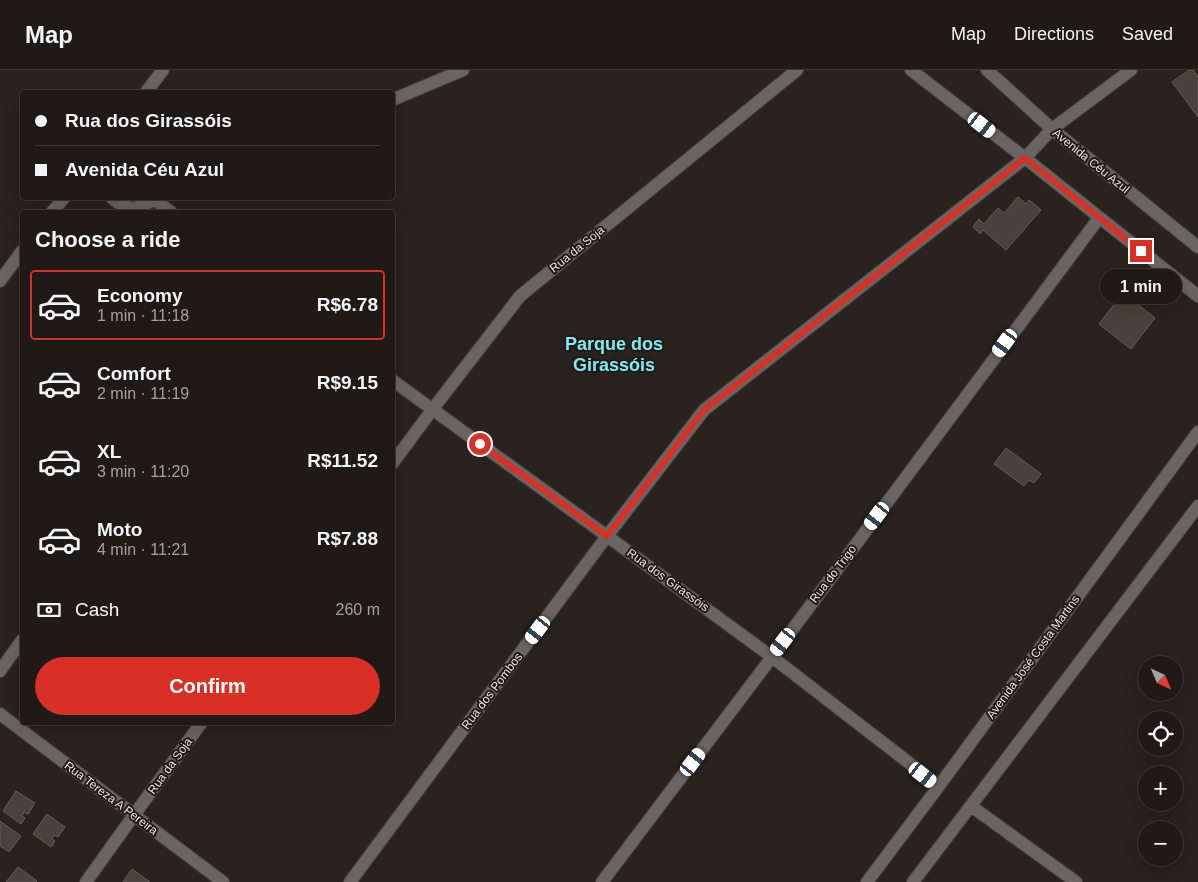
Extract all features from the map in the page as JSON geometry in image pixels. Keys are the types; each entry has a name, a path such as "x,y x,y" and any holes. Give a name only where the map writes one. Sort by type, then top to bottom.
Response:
{"street":[{"path":"148,90 163,70"},
{"path":"395,99 462,70"},
{"name":"Rua da Soja","path":"395,460 520,296 797,70"},
{"path":"910,70 1025,158 1198,296"},
{"name":"Avenida Céu Azul","path":"987,70 1052,129 1198,247"},
{"name":"Rua dos Pombos","path":"350,882 607,536 704,410 1025,158 1052,129 1131,70"},
{"path":"54,210 62,200"},
{"path":"114,200 127,210"},
{"path":"130,210 156,200"},
{"path":"159,200 169,210"},
{"name":"Rua do Trigo","path":"602,882 1099,218"},
{"path":"0,281 20,254"},
{"name":"Rua dos Girassóis","path":"395,382 772,657 938,786"},
{"name":"Avenida José Costa Martins","path":"867,882 1198,432"},
{"path":"913,882 1198,506"},
{"path":"0,671 20,643"},
{"name":"Rua Tereza A Pereira","path":"0,714 223,882"},
{"name":"Rua da Soja","path":"86,882 200,725"},
{"path":"971,806 1076,882"}],"building":[{"path":"1189,70 1193,70 1198,77 1198,117 1172,82"},
{"path":"1018,197 1026,204 1029,200 1041,210 1006,250 983,230 980,234 973,227 979,219 984,224 998,208 1004,213"},
{"path":"1123,293 1155,318 1131,349 1099,324"},
{"path":"1006,448 1041,474 1034,483 1029,480 1024,486 994,464"},
{"path":"16,791 35,803 28,814 24,812 22,816 25,818 21,824 3,811"},
{"path":"47,814 65,827 58,837 54,835 52,839 55,841 51,847 33,834"},
{"path":"0,821 21,836 9,852 0,846"},
{"path":"18,867 37,881 6,882"},
{"path":"132,869 150,882 123,882"}],"district":[{"name":"Parque dos Girassóis","path":"614,354"}],"route":[{"path":"480,444 607,536 704,410 1025,158 1141,251"}]}
